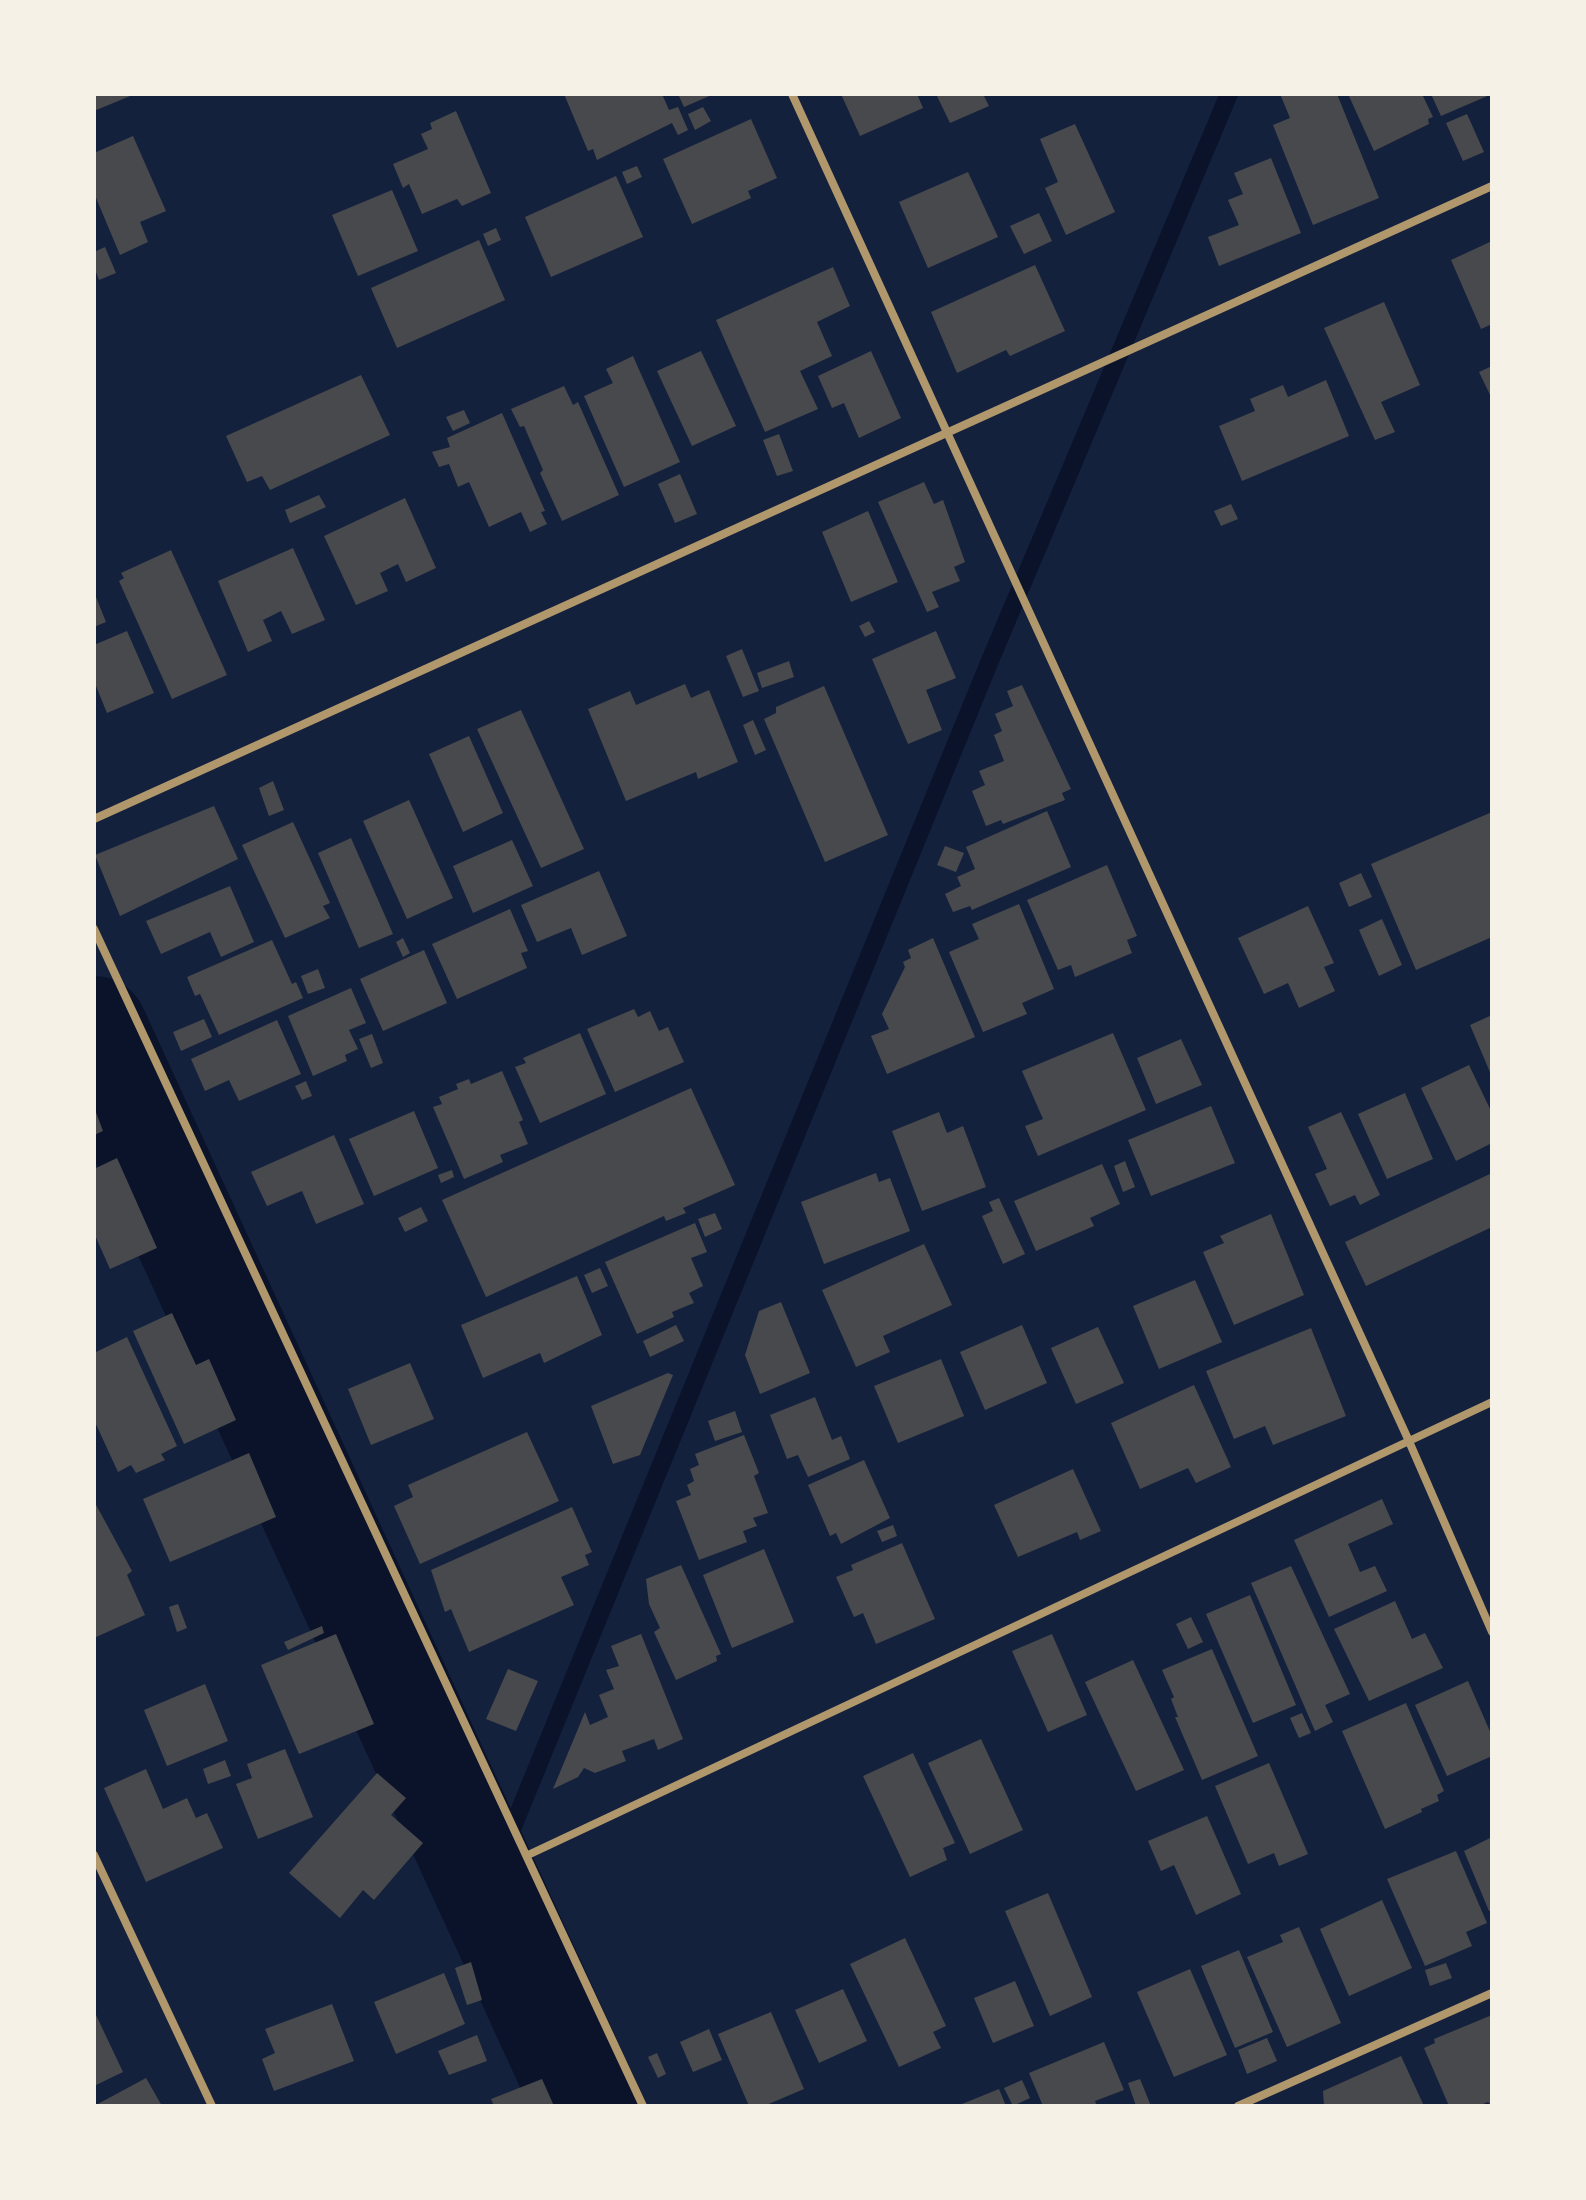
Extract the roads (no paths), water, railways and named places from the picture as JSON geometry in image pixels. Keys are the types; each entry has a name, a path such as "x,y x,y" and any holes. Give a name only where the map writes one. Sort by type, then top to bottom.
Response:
{"street":[{"path":"792,94 1408,1439 1492,1632"},
{"path":"94,819 1492,186"},
{"path":"94,929 643,2106"},
{"path":"528,1855 1492,1402"},
{"path":"94,1855 212,2106"},
{"path":"1238,2106 1492,1993"}],"waterway":[{"path":"487,1890 989,663 1229,94"},
{"path":"94,1030 588,2106"}]}
